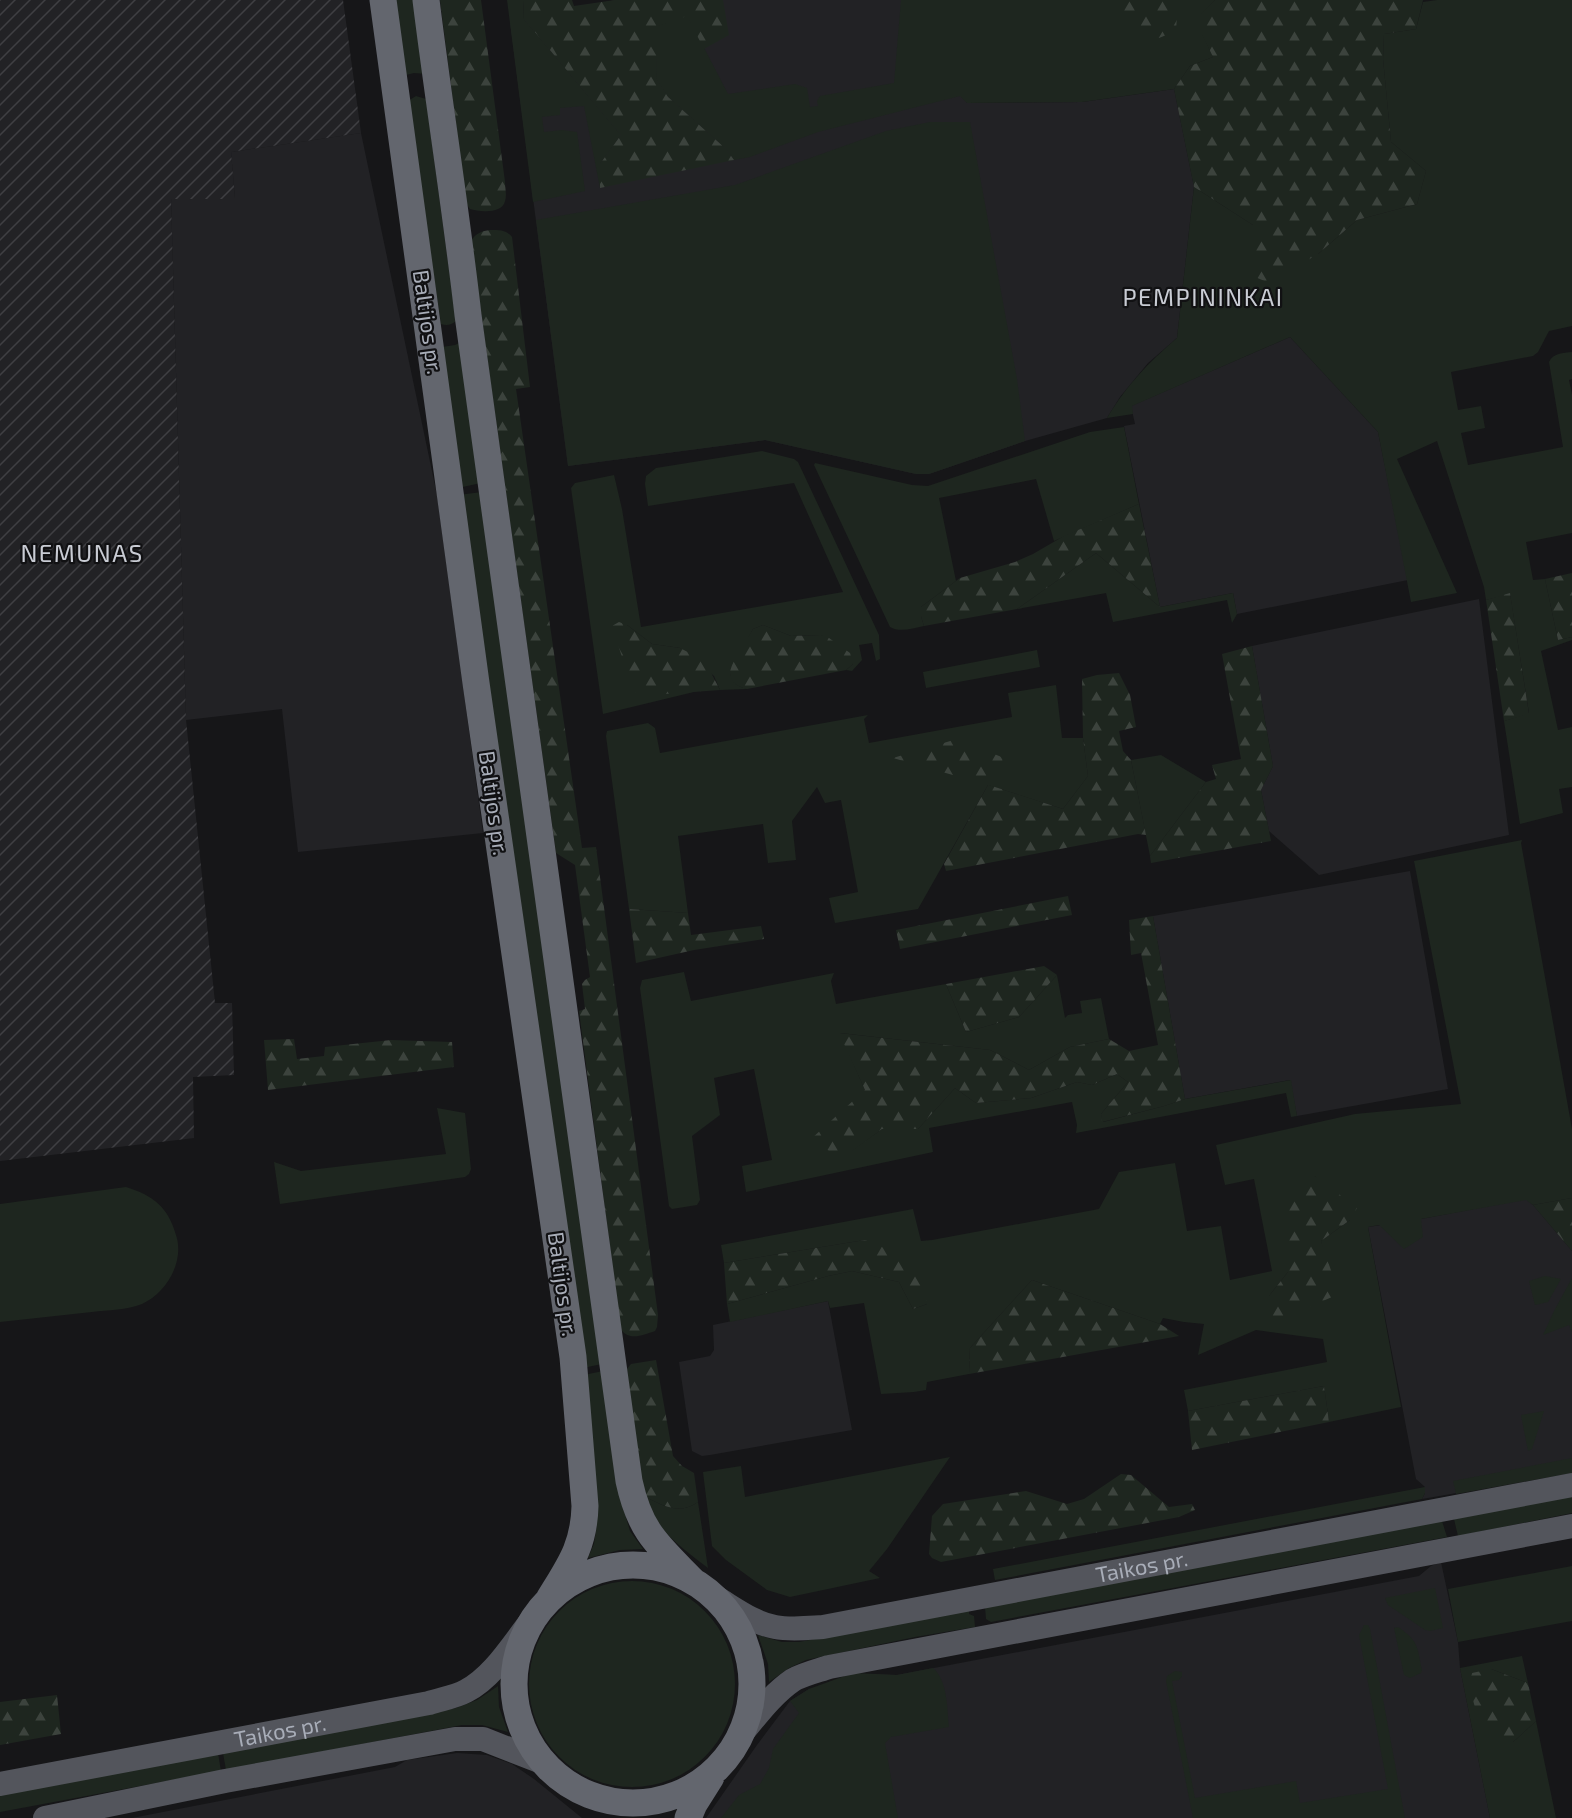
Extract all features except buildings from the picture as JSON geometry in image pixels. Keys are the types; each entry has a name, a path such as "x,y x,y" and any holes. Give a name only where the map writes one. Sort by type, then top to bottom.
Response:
{"highway":[{"name":"Baltijos pr.","path":"426,0 628,1481 640,1520 654,1541 693,1581"},
{"name":"Baltijos pr.","path":"382,8 573,1357 585,1506 584,1526 579,1547 549,1599"},
{"path":"396,97 414,86 426,88 438,101"},
{"path":"428,324 436,335 448,339 461,331 468,315"},
{"path":"604,1818 542,1762 526,1737 516,1708 513,1678 519,1649 531,1621 549,1599 573,1580 602,1569 626,1565 669,1570 693,1581 715,1597 736,1624 750,1664 752,1689 750,1706 738,1738 693,1804 688,1818"},
{"path":"568,1784 589,1795 611,1801 645,1802 679,1793 699,1782 717,1768"}],"main road":[{"name":"Taikos pr.","path":"715,1597 754,1620 774,1627 801,1629 823,1627 1572,1485"},
{"name":"Taikos pr.","path":"738,1738 783,1688 802,1676 829,1667 1572,1526"},
{"name":"Taikos pr.","path":"0,1784 407,1707 454,1696 466,1691 491,1671 531,1621"},
{"name":"Taikos pr.","path":"45,1818 225,1781 455,1739 483,1739 542,1762"}],"shaded area":[{"path":"0,0 343,0 361,133 231,152 235,199 171,199 186,720 215,1003 232,1003 234,1075 193,1077 194,1138 0,1161"},
{"path":"615,0 932,0 967,103 1082,102 1174,89 1194,187 1177,338 1148,363 1120,397 1107,418 1025,441 929,474 916,474 765,440 568,466 510,22"},
{"path":"361,133 437,495 483,833 298,852 282,709 186,720 171,198 235,199 231,152"},
{"path":"1290,337 1378,432 1408,580 1237,614 1233,593 1160,607 1124,426 1135,424 1131,406"},
{"path":"1479,599 1509,835 1319,875 1269,831 1261,790 1273,766 1252,646"},
{"path":"1410,871 1448,1089 1297,1116 1290,1080 1185,1099 1153,916"},
{"path":"1526,1199 1572,1251 1572,1473 1422,1499 1425,1487 1416,1479 1368,1227"},
{"path":"828,1301 852,1430 710,1455 702,1456 692,1451 679,1362 710,1356 714,1350 713,1325"},
{"path":"1441,1562 1490,1818 706,1818 790,1701 809,1689 869,1674 897,1675 1419,1576 1431,1566"},
{"path":"457,1753 487,1755 512,1764 582,1818 132,1818 395,1767 407,1760"}],"green space":[{"path":"392,0 413,0 426,74 406,75"},
{"path":"440,0 481,0 506,192 503,205 495,210 474,210 470,209 466,203"},
{"path":"507,0 523,0 524,19 621,135 600,164 600,188 584,106 560,108 560,115 542,117 544,132 562,130 577,132 585,191 533,202"},
{"path":"523,0 572,0 574,6 615,0 723,0 729,35 704,49 687,16 658,26 656,79 668,97 726,149 734,160 600,188 600,164 621,135 524,19"},
{"path":"901,0 1215,0 1196,20 1213,57 1190,66 1174,89 1082,102 967,103 960,96 818,132 750,157 734,160 726,149 668,97 656,79 657,26 687,15 728,94 795,84 807,88 810,107 818,106 817,101 820,96 894,83"},
{"path":"1120,0 1178,0 1176,31 1159,38 1118,20"},
{"path":"1215,0 1423,0 1416,29 1384,34 1383,59 1391,142 1426,171 1417,204 1357,220 1318,254 1281,276 1267,282 1255,277 1253,225 1194,187 1174,89 1190,66 1213,57 1195,20"},
{"path":"1437,0 1572,0 1572,326 1549,331 1538,352 1533,356 1451,372 1458,410 1481,406 1485,428 1461,433 1468,465 1563,447 1549,362 1556,355 1572,352 1572,379 1569,380 1572,395 1572,533 1526,542 1533,580 1545,579 1558,640 1572,637 1572,640 1541,651 1558,730 1572,727 1572,787 1559,789 1563,813 1520,824 1504,721 1529,713 1510,594 1486,600 1484,587 1437,441 1397,459 1457,593 1411,602 1378,432 1290,337 1132,406 1133,414 1107,418 1138,375 1177,338 1194,187 1253,225 1318,254 1357,220 1417,204 1426,171 1391,142 1383,59 1384,34 1416,29 1423,2"},
{"path":"416,96 426,99 456,321 449,325 441,324 408,101"},
{"path":"930,122 970,122 1017,379 1025,441 929,474 916,474 765,440 568,466 536,220 735,185 886,131"},
{"path":"490,230 503,231 512,237 530,387 516,389 582,848 596,847 658,1315 655,1331 637,1336 629,1335 621,1330 579,1011 585,1009 582,984 590,977 575,865 556,853 471,241 479,233"},
{"path":"461,342 481,483 458,488 442,347"},
{"path":"1124,427 1139,504 1054,541 1036,479 939,498 956,581 921,607 924,626 907,630 890,627 814,465 815,463 912,485 928,486 1090,432"},
{"path":"762,451 798,462 879,635 880,659 876,661 872,643 859,645 862,660 852,671 846,670 853,664 821,635 791,636 763,625 753,629 730,673 736,684 747,689 720,690 714,676 680,648 652,644 627,625 638,695 698,691 603,714 571,488 575,483 614,475 622,509 641,627 843,592 794,483 648,506 646,476 656,468"},
{"path":"482,492 602,1364 578,1369 458,495"},
{"path":"1139,504 1160,607 1096,553 1017,609 924,626 921,607 960,578 1015,562 1064,536"},
{"path":"1096,553 1160,607 1233,593 1237,614 1232,623 1227,600 1113,622 1106,593 1017,609"},
{"path":"1572,573 1572,637 1558,640 1545,579"},
{"path":"1510,593 1529,714 1504,721 1486,600"},
{"path":"619,622 627,625 652,644 680,648 705,661 720,690 638,696 631,685 612,626"},
{"path":"763,625 791,636 821,635 829,638 850,653 853,664 846,670 747,689 741,687 732,679 731,668 753,629"},
{"path":"1252,646 1273,766 1261,790 1271,841 1151,863 1150,856 1206,782 1216,779 1212,765 1241,759 1222,654"},
{"path":"1037,650 1040,667 926,688 923,672"},
{"path":"1119,673 1130,695 1136,727 1119,731 1123,751 1131,760 1146,835 1138,834 946,871 944,864 988,785 893,758 957,739 1004,758 989,785 1063,809 1088,776 1083,738 1082,679"},
{"path":"1056,685 1062,738 1083,738 1088,776 1063,809 988,785 918,909 835,923 829,898 858,892 841,800 825,803 817,787 792,821 796,860 768,863 763,824 678,836 688,913 629,909 607,731 648,723 655,728 660,753 868,715 864,719 869,743 1012,717 1008,693"},
{"path":"1161,755 1206,782 1150,856 1131,760"},
{"path":"1522,840 1572,1129 1572,1198 1533,1205 1526,1200 1421,1219 1423,1237 1404,1249 1379,1225 1368,1227 1401,1407 1329,1422 1324,1386 1188,1411 1184,1390 1327,1362 1323,1339 1256,1330 1198,1355 1204,1324 1163,1318 1160,1324 1032,1280 970,1348 969,1374 927,1382 926,1390 914,1392 881,1394 864,1303 830,1308 828,1301 730,1322 727,1304 852,1271 899,1282 913,1309 927,1304 865,1240 724,1263 721,1245 913,1209 921,1241 932,1240 1099,1209 1119,1172 1175,1163 1187,1231 1221,1226 1230,1280 1272,1271 1254,1179 1225,1185 1216,1145 1355,1114 1461,1104 1414,861","holes":["1315,1176 1350,1220 1321,1241 1324,1253 1269,1296 1288,1272"]},
{"path":"1068,896 1072,915 900,949 896,930"},
{"path":"629,909 688,913 691,935 761,926 764,939 694,950 636,963"},
{"path":"1153,916 1185,1099 1102,1122 1101,1114 1128,1082 1117,1074 1092,1085 1077,1082 1031,1098 976,1103 955,1088 918,1129 882,1129 841,1159 811,1139 865,1090 839,1033 990,1050 1029,1070 1070,1047 1109,1039 1129,1051 1158,1045 1141,953 1131,955 1129,920"},
{"path":"1044,966 1057,975 1019,1017 966,1032 946,984"},
{"path":"684,972 691,1001 834,973 831,981 836,1004 946,984 966,1032 1019,1017 1057,975 1065,1018 1068,1015 1082,1013 1080,1001 1101,998 1109,1039 1070,1047 1029,1070 990,1050 840,1033 865,1090 841,1158 882,1129 918,1129 955,1088 976,1103 1031,1098 1077,1082 1092,1085 1117,1074 1128,1082 1101,1114 1103,1122 1185,1099 1291,1080 1297,1116 1291,1117 1286,1093 1076,1133 1077,1125 1072,1102 929,1128 933,1152 746,1192 742,1166 772,1160 754,1069 714,1078 720,1115 692,1136 700,1200 697,1205 672,1209 669,1206 640,988 642,980"},
{"path":"294,1039 297,1059 324,1056 325,1047 391,1040 452,1042 454,1067 268,1090 264,1040"},
{"path":"437,1108 465,1113 471,1169 465,1177 280,1204 274,1162 301,1171 446,1154"},
{"path":"1315,1176 1357,1208 1350,1220 1321,1241 1339,1294 1272,1323 1269,1296 1288,1272 1286,1208 1298,1190"},
{"path":"126,1187 152,1199 164,1210 173,1225 178,1245 176,1266 159,1292 142,1304 130,1308 0,1322 0,1204"},
{"path":"1572,1198 1572,1251 1533,1205"},
{"path":"865,1240 918,1262 927,1304 913,1309 899,1282 852,1271 727,1304 724,1263"},
{"path":"1545,1276 1561,1279 1548,1302 1535,1305 1529,1281"},
{"path":"1572,1278 1572,1332 1569,1325 1543,1335 1554,1311"},
{"path":"1032,1280 1160,1324 1179,1336 969,1374 970,1348"},
{"path":"656,1360 673,1456 682,1466 694,1473 698,1502 684,1508 665,1506 646,1497 639,1471 627,1369 631,1364"},
{"path":"603,1371 619,1494 630,1531 643,1549 620,1550 588,1558 594,1544 597,1523 579,1376"},
{"path":"1324,1386 1329,1422 1192,1450 1188,1411"},
{"path":"1544,1411 1532,1449 1528,1451 1521,1415"},
{"path":"950,1457 887,1549 869,1571 880,1578 790,1597 767,1590 726,1560 712,1546 703,1472 741,1466 745,1497"},
{"path":"1572,1458 1572,1473 1456,1494 1453,1481"},
{"path":"1121,1474 1131,1475 1169,1507 1192,1504 1195,1510 1179,1517 941,1562 929,1554 932,1516 943,1504 1026,1491 1067,1504 1084,1499"},
{"path":"1425,1487 1422,1499 995,1580 993,1569"},
{"path":"1572,1496 1572,1513 1458,1536 1454,1519"},
{"path":"646,1497 678,1509 698,1502 708,1568 663,1529 650,1509"},
{"path":"1442,1521 1447,1537 991,1622 986,1619 985,1607"},
{"path":"1572,1566 1572,1621 1458,1642 1448,1589"},
{"path":"632,1581 652,1583 671,1589 689,1598 705,1611 718,1627 727,1645 733,1664 735,1684 733,1704 727,1723 718,1741 705,1757 689,1770 671,1779 652,1785 632,1787 612,1785 593,1779 575,1770 559,1757 546,1741 537,1723 531,1704 529,1684 531,1664 537,1645 546,1627 559,1611 575,1598 593,1589 612,1583"},
{"path":"1435,1588 1443,1628 1430,1631 1388,1605 1385,1598"},
{"path":"969,1609 969,1614 974,1616 975,1627 806,1660 789,1668 769,1682 768,1664 758,1635 782,1642 799,1642"},
{"path":"1364,1625 1368,1625 1370,1629 1405,1818 1193,1818 1166,1681 1167,1676 1175,1671 1182,1672 1179,1680 1172,1681 1195,1798 1296,1781 1300,1803 1388,1789 1359,1635"},
{"path":"1398,1627 1414,1641 1419,1656 1421,1673 1410,1678 1404,1675 1394,1628"},
{"path":"1522,1656 1528,1683 1491,1669 1513,1742 1536,1721 1556,1818 1490,1818 1460,1668"},
{"path":"933,1668 942,1680 949,1727 891,1737 885,1743 898,1818 721,1818 739,1795 760,1784 769,1768 773,1749 799,1713 790,1701 809,1689 853,1673 897,1675"},
{"path":"1491,1669 1528,1683 1536,1721 1513,1742 1505,1746 1481,1730 1469,1685 1472,1673"},
{"path":"498,1686 499,1707 508,1732 482,1725 462,1725 226,1770 223,1753 456,1708 477,1700"},
{"path":"57,1695 61,1734 0,1745 0,1702"},
{"path":"218,1753 221,1771 0,1812 0,1794"}],"district":[{"name":"PEMPININKAI","path":"1203,298"},
{"name":"NEMUNAS","path":"82,554"}]}
